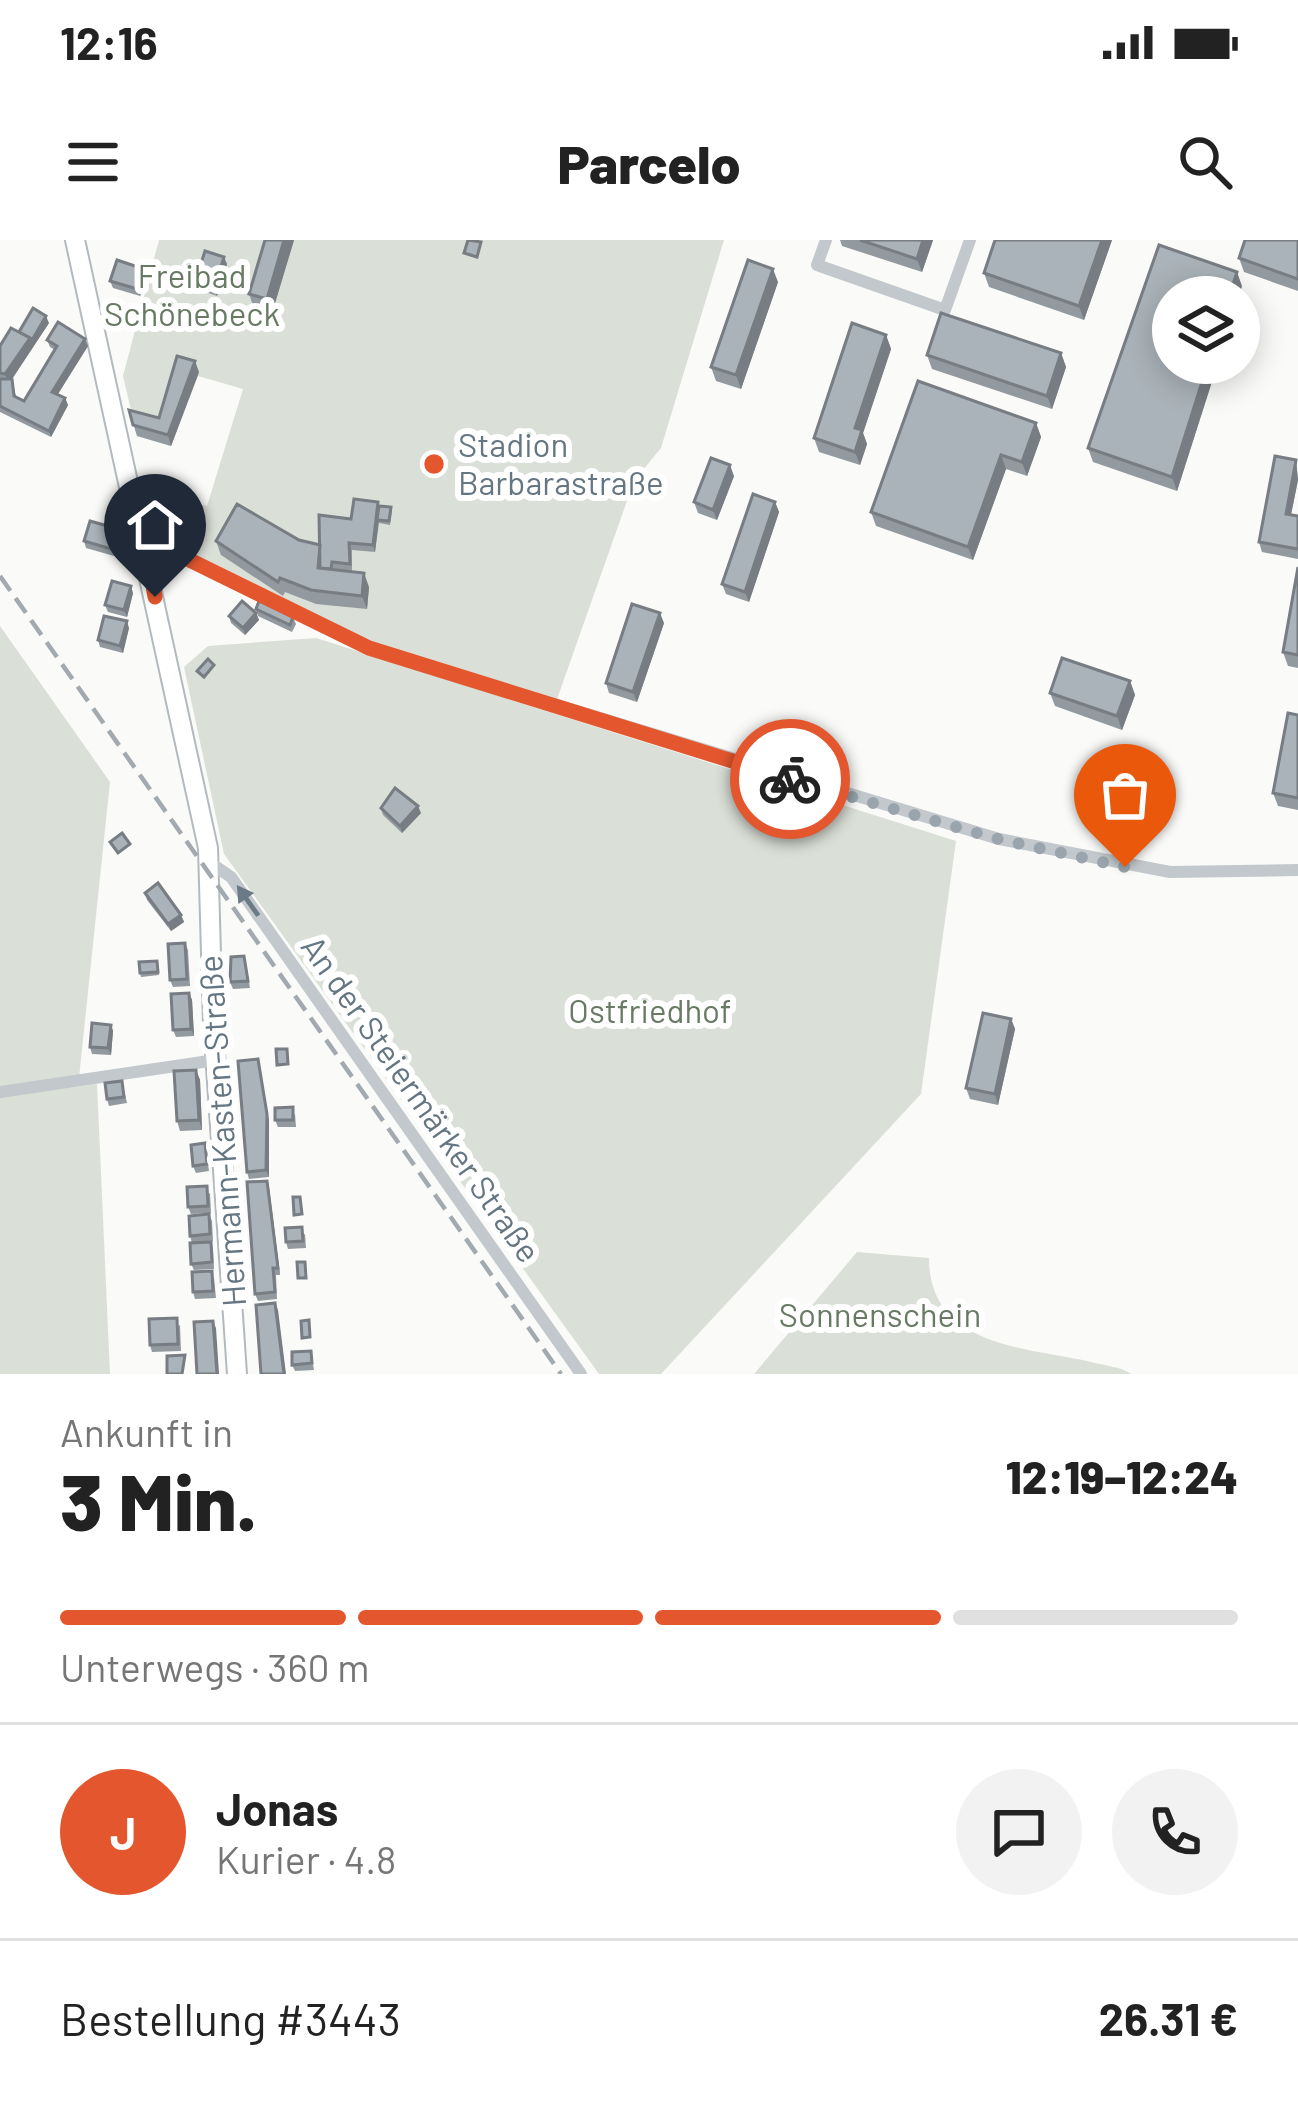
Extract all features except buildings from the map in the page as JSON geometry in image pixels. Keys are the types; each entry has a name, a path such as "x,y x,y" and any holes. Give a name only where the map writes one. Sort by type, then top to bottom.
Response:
{"street":[{"name":"Hermann-Kasten-Straße","path":"75,240 146,547 209,862 216,1060 237,1374"},
{"path":"826,240 817,265 945,310 970,240"},
{"path":"146,547 175,551 272,604 369,648 998,839 1170,872 1298,870"},
{"name":"An der Steiermärker Straße","path":"209,862 231,877 581,1374"},
{"path":"0,1092 216,1060"}],"green space":[{"name":"Stadion Barbarastraße","path":"159,240 724,240 661,448 634,481 556,702 370,642 262,594 171,542 160,494 207,506 243,389 198,376 171,446 137,436 123,376"},
{"path":"0,626 110,782 79,1078 0,1087"},
{"name":"Ostfriedhof","path":"316,638 956,841 921,1094 661,1374 599,1374 224,854 184,667 208,646"},
{"path":"97,1084 110,1374 0,1374 0,1097"},
{"name":"Sonnenschein","path":"857,1252 929,1258 933,1287 944,1309 983,1337 1131,1374 754,1374"}],"railway":[{"path":"0,576 561,1374"}],"way so far":[{"path":"790,779 998,839 1125,867"}],"place":[{"name":"Stadion Barbarastraße","path":"434,464"}],"route":[{"path":"155,597 146,547 161,546 369,648 790,779"}],"park label":[{"name":"Freibad Schönebeck","path":"192,295"}]}
